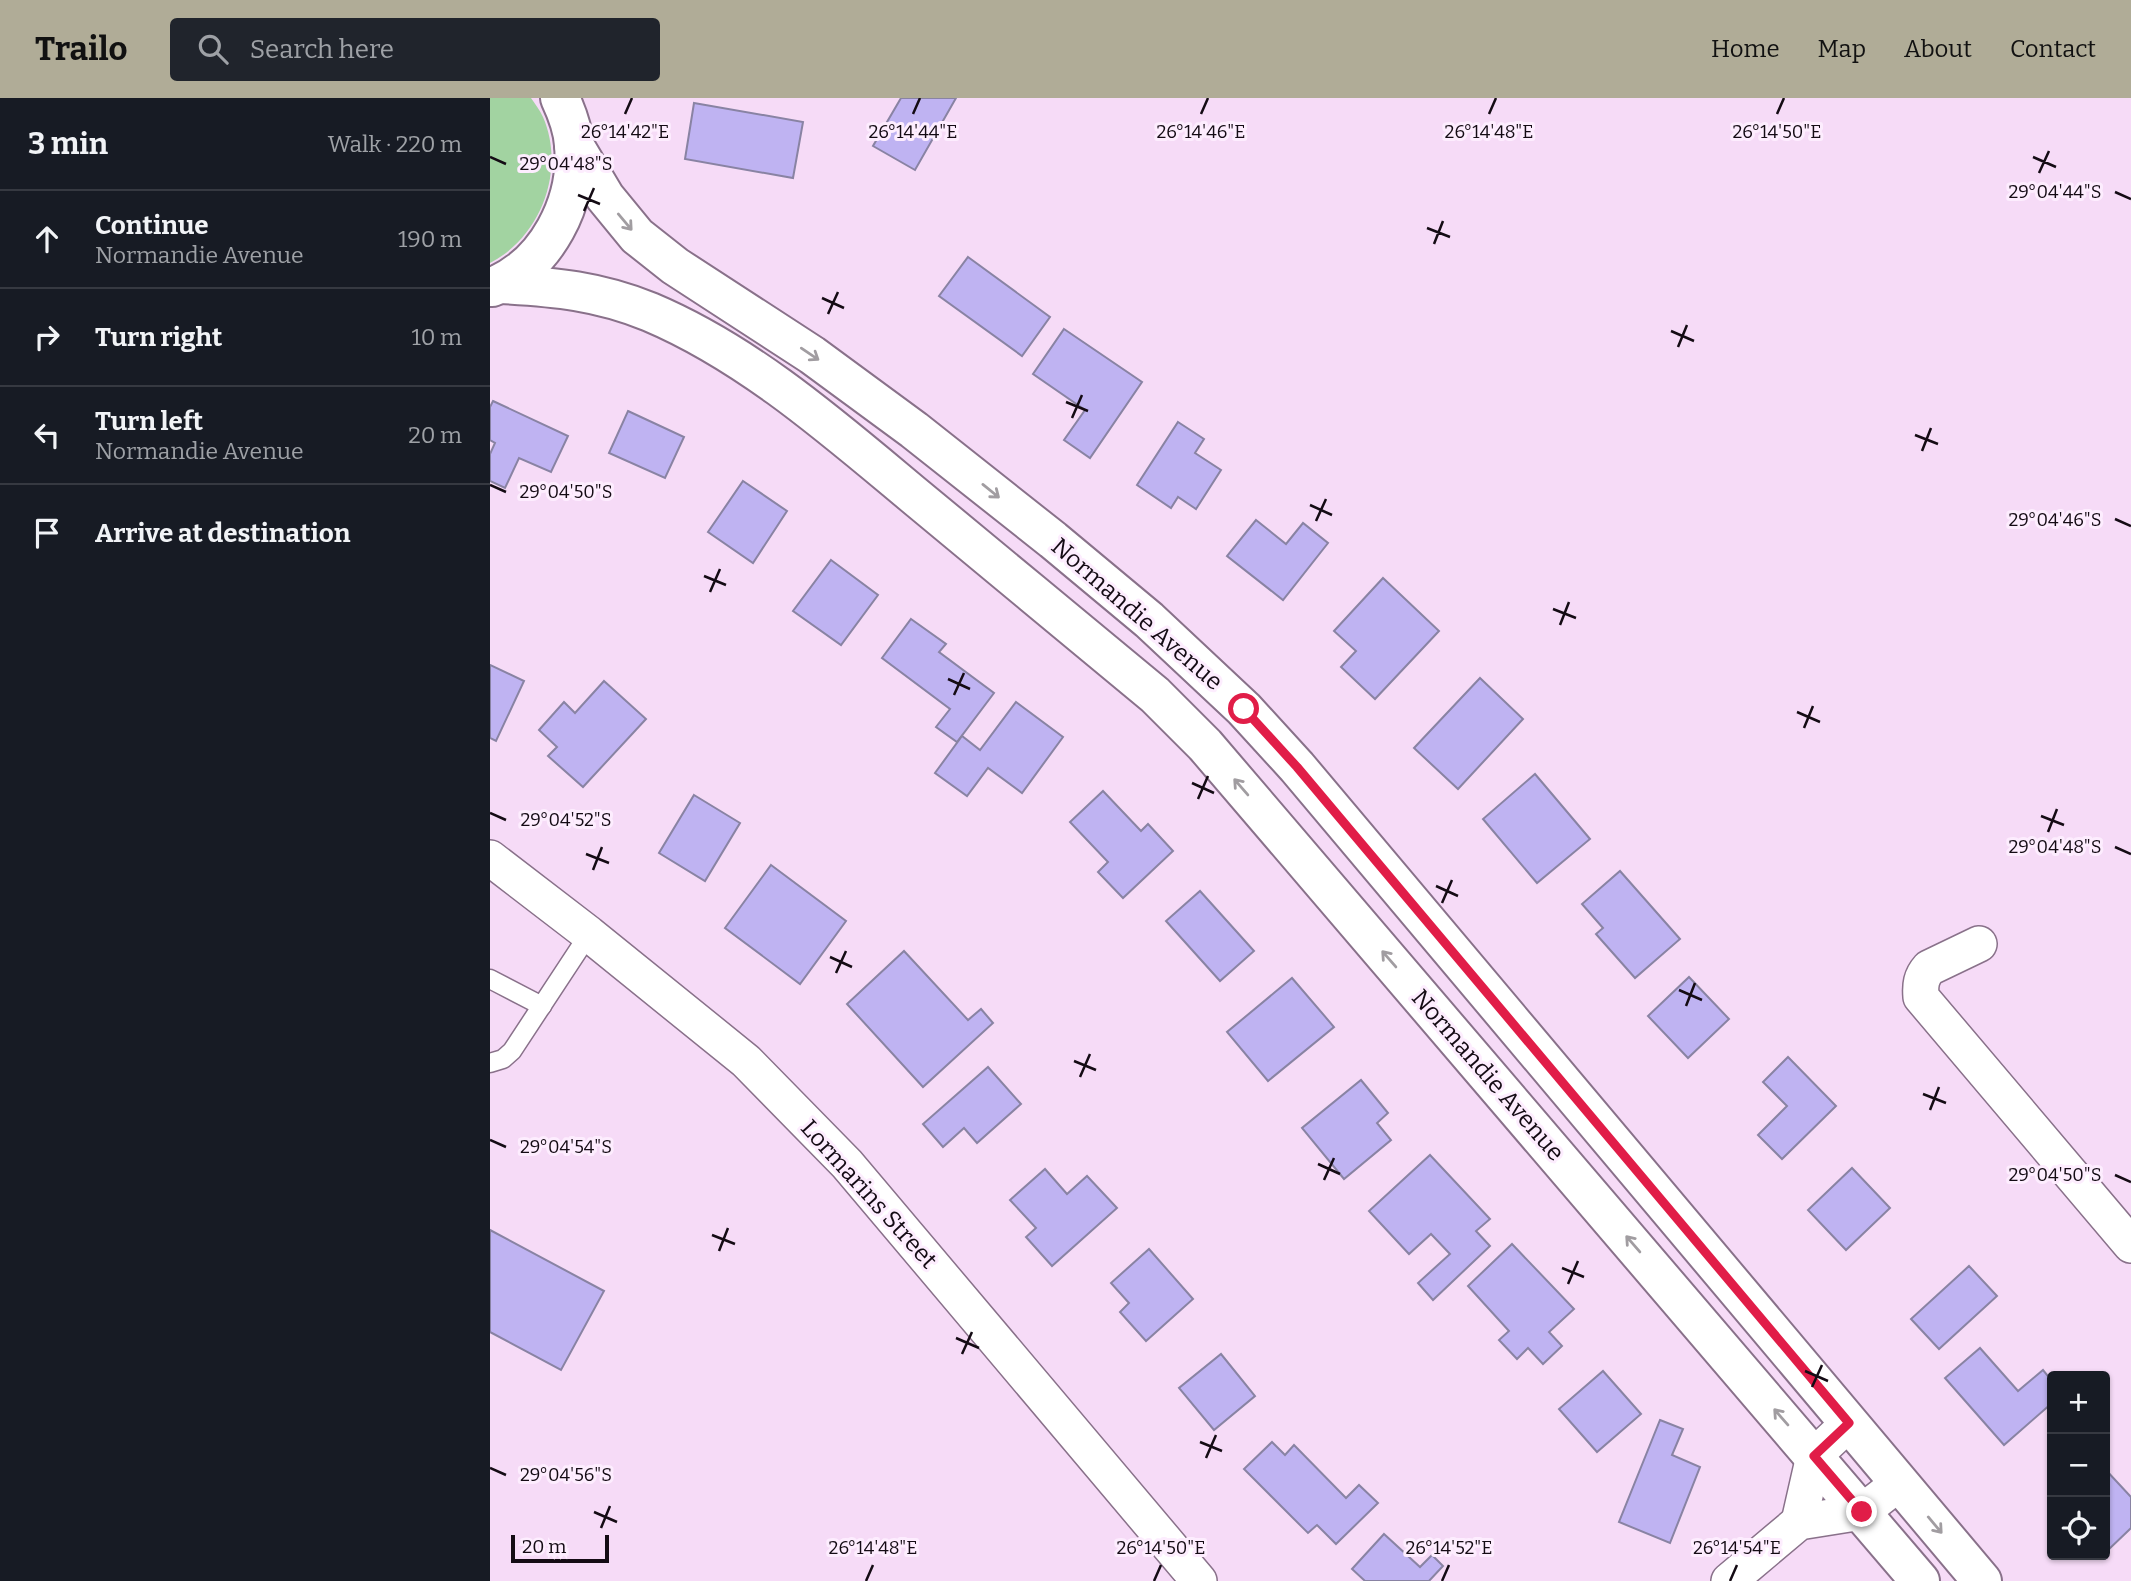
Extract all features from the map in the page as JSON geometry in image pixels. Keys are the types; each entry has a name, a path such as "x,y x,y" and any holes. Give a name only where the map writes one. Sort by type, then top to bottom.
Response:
{"street":[{"path":"495,286 534,259 559,226 572,187 575,145 568,116 560,98"},
{"name":"Normandie Avenue","path":"575,145 605,197 637,236 675,266 812,355 914,429 1149,620 1244,709 1297,767 1982,1581"},
{"name":"Normandie Avenue","path":"495,286 561,287 607,297 652,313 726,352 805,405 1155,695 1214,755 1920,1581"},
{"name":"Lormarins Street","path":"490,858 746,1061 847,1164 1199,1581"},
{"path":"1979,944 1929,968 1923,975 1921,997 2131,1245"},
{"path":"1799,1522 1814,1456 1849,1423"},
{"path":"1729,1581 1799,1522 1862,1512 1899,1483"}],"lane":[{"path":"490,1063 503,1059 512,1051 589,934"},
{"path":"490,979 542,1006"}],"green space":[{"path":"490,98 531,98 543,117 552,159 550,180 535,219 523,237 490,263"}],"building":[{"path":"901,98 956,98 915,170 873,146"},
{"path":"694,103 803,122 793,178 685,159"},
{"path":"968,257 1050,317 1022,356 939,296"},
{"path":"1064,329 1142,382 1090,458 1064,440 1085,410 1033,374"},
{"path":"493,401 568,436 551,472 519,458 505,488 490,481 490,454 495,443 490,440 490,407"},
{"path":"628,411 684,437 665,478 609,453"},
{"path":"1178,422 1204,439 1195,453 1221,470 1196,509 1178,497 1171,508 1137,485"},
{"path":"743,481 787,511 753,563 708,532"},
{"path":"1256,520 1286,544 1303,523 1328,543 1283,600 1227,556"},
{"path":"831,560 878,595 841,645 793,611"},
{"path":"1383,578 1439,631 1375,699 1341,667 1356,651 1334,631"},
{"path":"911,619 946,644 939,652 994,693 957,742 936,727 950,709 882,658"},
{"path":"490,665 524,681 496,741 490,738"},
{"path":"1480,678 1523,719 1458,789 1414,748"},
{"path":"604,681 646,719 583,787 548,756 557,747 539,730 564,702 575,713"},
{"path":"1016,702 1063,737 1022,793 988,768 967,796 935,773 962,736 980,750"},
{"path":"1535,774 1590,839 1537,883 1483,819"},
{"path":"1103,791 1141,831 1148,824 1173,851 1123,898 1098,872 1108,862 1070,822"},
{"path":"694,795 740,823 705,881 659,853"},
{"path":"771,865 846,921 800,984 725,928"},
{"path":"1620,871 1680,939 1635,978 1596,934 1603,928 1582,904"},
{"path":"1200,891 1254,951 1220,981 1166,921"},
{"path":"904,951 968,1020 981,1009 993,1023 923,1087 847,1004"},
{"path":"1689,977 1729,1019 1688,1058 1648,1016"},
{"path":"1292,978 1334,1027 1268,1081 1227,1032"},
{"path":"1788,1057 1836,1106 1782,1159 1758,1135 1787,1106 1763,1082"},
{"path":"988,1067 1021,1104 977,1143 964,1128 943,1147 923,1124"},
{"path":"1361,1080 1388,1113 1377,1123 1391,1140 1344,1179 1302,1128"},
{"path":"1430,1155 1490,1219 1476,1231 1490,1246 1433,1300 1418,1283 1450,1254 1431,1234 1409,1254 1369,1211"},
{"path":"1852,1168 1890,1208 1846,1250 1808,1210"},
{"path":"1045,1169 1067,1194 1087,1176 1117,1208 1052,1266 1026,1237 1036,1228 1010,1200"},
{"path":"490,1230 604,1291 561,1370 490,1332"},
{"path":"1512,1244 1574,1309 1549,1332 1562,1346 1543,1364 1528,1348 1517,1359 1499,1340 1509,1331 1468,1286"},
{"path":"1149,1249 1193,1299 1146,1341 1120,1312 1129,1303 1111,1283"},
{"path":"1969,1266 1997,1296 1939,1349 1911,1319"},
{"path":"1980,1348 2018,1391 2043,1370 2047,1375 2047,1407 2004,1445 1945,1378"},
{"path":"1221,1354 1255,1396 1214,1430 1179,1388"},
{"path":"1603,1371 1641,1414 1597,1452 1559,1409"},
{"path":"1660,1420 1683,1429 1672,1455 1700,1467 1670,1543 1619,1522"},
{"path":"1272,1442 1285,1455 1294,1445 1346,1498 1359,1485 1378,1503 1336,1544 1317,1525 1308,1533 1244,1469"},
{"path":"2110,1474 2131,1497 2131,1528 2110,1548"},
{"path":"1384,1534 1420,1567 1432,1555 1443,1566 1429,1581 1365,1581 1352,1569"}],"route":[{"path":"1244,709 1297,767 1849,1423 1814,1456 1862,1512"}]}
